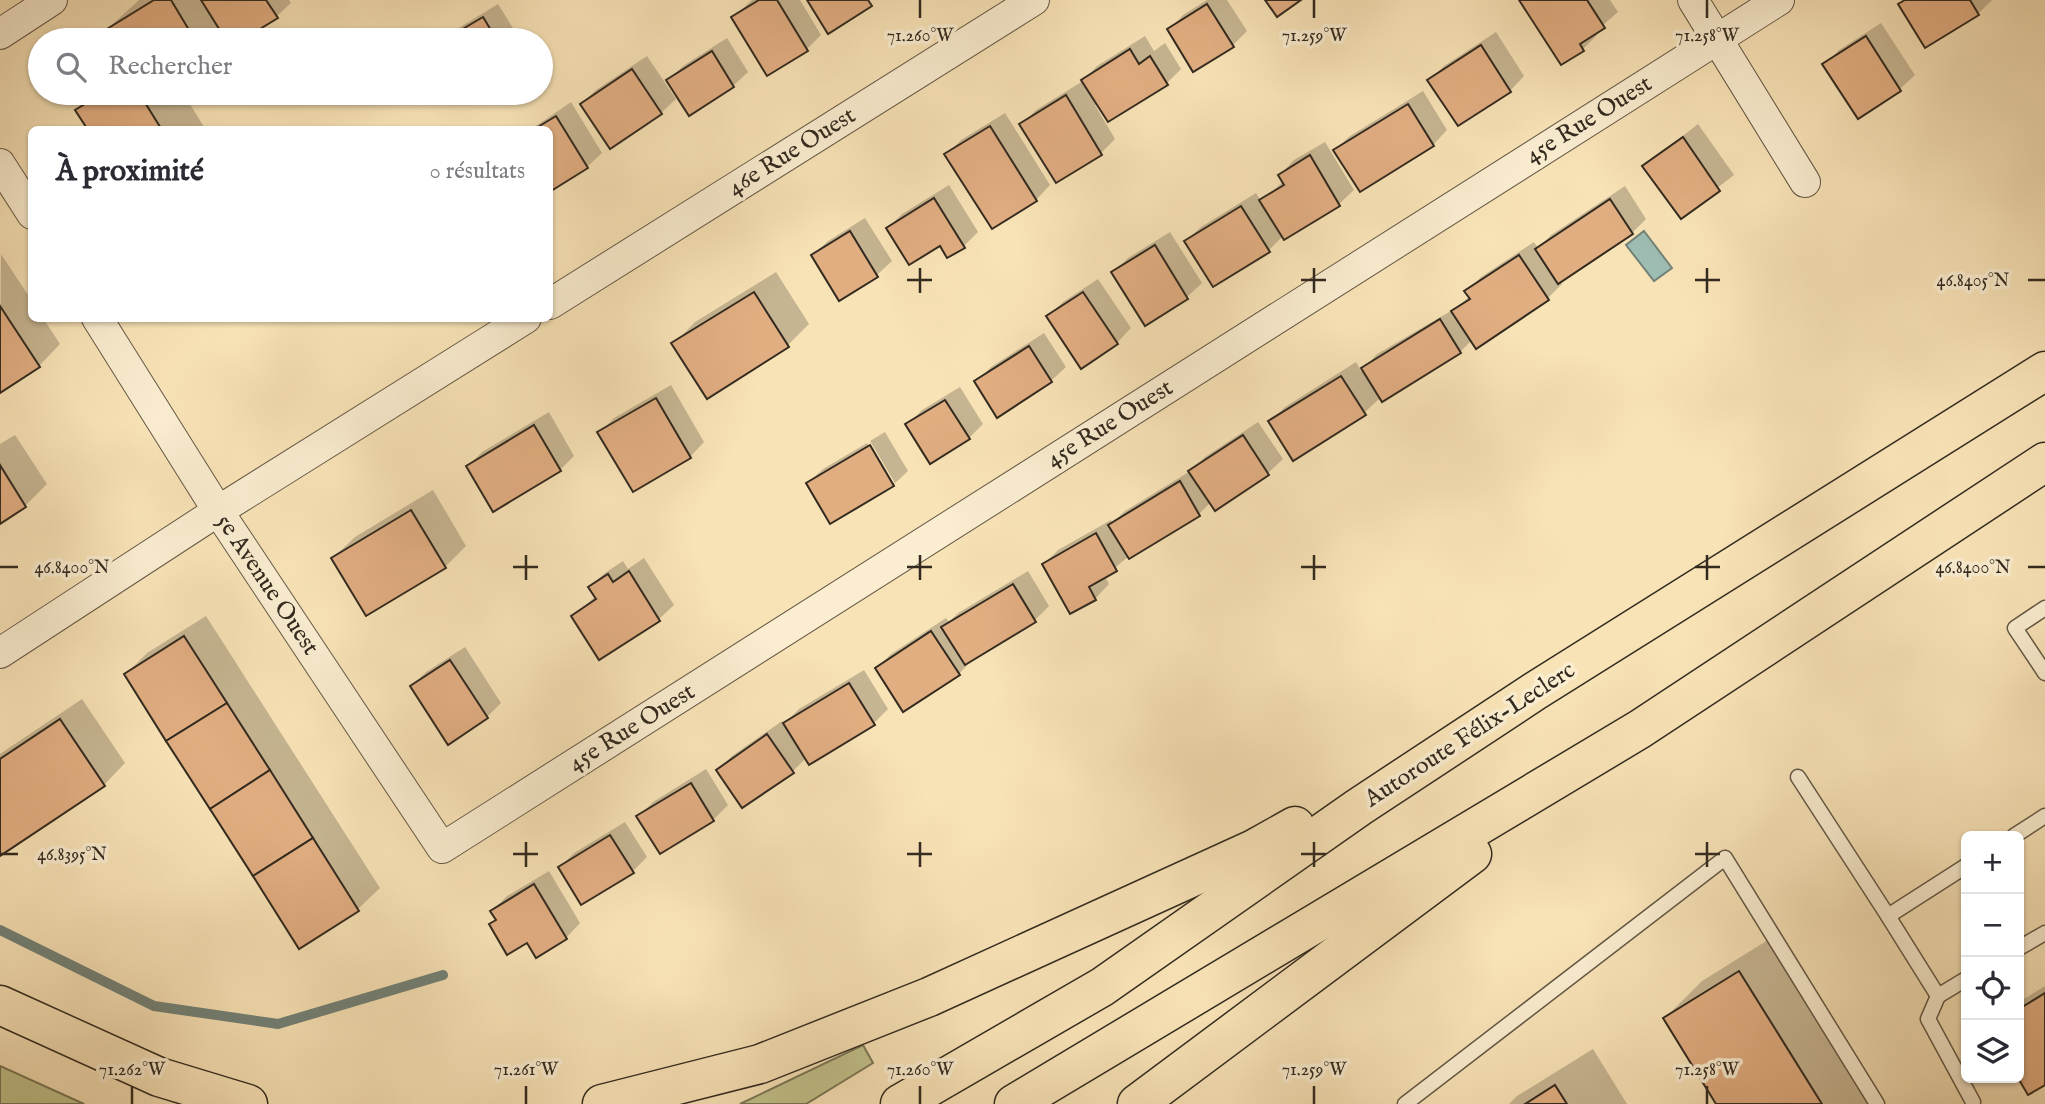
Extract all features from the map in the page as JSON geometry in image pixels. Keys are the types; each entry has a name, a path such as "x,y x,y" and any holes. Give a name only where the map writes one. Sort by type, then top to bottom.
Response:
{"highway":[{"name":"Autoroute Félix-Leclerc","path":"900,1104 1102,988 1359,807 1535,691 2045,371"},
{"path":"1014,1104 1640,729 2045,462"},
{"path":"602,1104 760,1064 929,997 1254,849 1535,691"},
{"path":"1137,1104 1640,729"},
{"path":"0,1005 159,1077 248,1104"}],"street":[{"path":"0,34 52,0"},
{"name":"46e Rue Ouest","path":"553,301 1034,0"},
{"path":"1693,0 1805,182"},
{"name":"45e Rue Ouest","path":"442,848 1779,0"},
{"path":"0,164 28,208"},
{"name":"5e Avenue Ouest","path":"100,322 218,511 442,848"},
{"path":"0,653 218,511 520,322"}],"lane":[{"path":"2045,608 2015,628 2045,673"},
{"path":"1798,777 1938,996"},
{"path":"2022,831 2045,816"},
{"path":"1405,1104 1725,858 1877,1104"},
{"path":"1888,916 1961,869"},
{"path":"2024,945 2045,933"},
{"path":"1961,982 1938,996 1928,1019 1973,1102"}],"green space":[{"path":"863,1045 873,1063 806,1104 740,1104"},
{"path":"0,1066 84,1104 0,1104"}],"water":[{"path":"1644,231 1672,268 1654,281 1626,245"}],"building":[{"path":"154,0 171,0 188,28 108,28"},
{"path":"201,0 266,0 278,18 262,28 218,28"},
{"path":"759,0 777,0 808,51 767,76 731,17"},
{"path":"807,0 868,0 872,6 828,34"},
{"path":"1265,0 1301,0 1277,17"},
{"path":"1519,0 1587,0 1605,28 1580,44 1584,51 1561,65"},
{"path":"1905,0 1970,0 1979,15 1925,48 1898,4"},
{"path":"1207,4 1234,47 1193,72 1167,29"},
{"path":"483,17 490,28 464,28"},
{"path":"1866,36 1901,91 1858,119 1822,64"},
{"path":"1481,45 1511,92 1458,126 1427,80"},
{"path":"1130,49 1139,64 1150,56 1168,85 1108,122 1081,80"},
{"path":"712,51 734,87 689,116 666,80"},
{"path":"632,69 662,114 610,149 580,104"},
{"path":"1066,95 1102,155 1056,183 1019,124"},
{"path":"1408,104 1434,146 1360,192 1333,150"},
{"path":"83,105 146,105 160,126 85,126 75,110"},
{"path":"556,116 588,168 553,190 553,126 540,126"},
{"path":"990,126 1037,201 992,229 944,154"},
{"path":"1683,137 1720,191 1681,219 1642,166"},
{"path":"1310,155 1340,206 1284,240 1259,200 1284,185 1278,175"},
{"path":"934,198 965,248 947,258 940,246 909,265 886,228"},
{"path":"1610,199 1633,234 1558,284 1535,249"},
{"path":"1241,206 1270,252 1213,287 1184,241"},
{"path":"850,231 878,277 839,301 811,255"},
{"path":"1155,245 1188,299 1145,326 1111,272"},
{"path":"1519,255 1549,300 1476,349 1451,311 1470,299 1464,291"},
{"path":"754,292 789,347 707,399 671,343"},
{"path":"1083,292 1118,344 1081,369 1046,316"},
{"path":"0,306 40,367 0,393"},
{"path":"1440,319 1461,353 1382,402 1361,368"},
{"path":"1029,346 1052,382 997,418 974,381"},
{"path":"1341,376 1366,415 1293,461 1268,421"},
{"path":"656,398 691,458 633,492 597,432"},
{"path":"945,400 970,439 930,464 905,424"},
{"path":"534,425 561,471 493,512 466,466"},
{"path":"1243,435 1269,475 1215,511 1188,471"},
{"path":"870,445 894,486 830,524 806,483"},
{"path":"0,465 26,507 0,524"},
{"path":"1180,481 1200,516 1129,559 1108,525"},
{"path":"411,510 446,568 366,616 331,558"},
{"path":"1096,533 1117,571 1089,587 1096,600 1070,614 1042,564"},
{"path":"629,571 660,621 599,660 571,616 596,599 588,587 608,574 613,582"},
{"path":"1013,584 1036,622 965,665 941,627"},
{"path":"931,631 960,675 903,712 875,668"},
{"path":"184,636 227,703 166,741 124,674"},
{"path":"450,660 488,718 448,745 410,686"},
{"path":"849,683 875,725 809,765 783,723"},
{"path":"227,703 270,770 210,809 166,741"},
{"path":"60,719 105,786 0,856 0,759"},
{"path":"767,734 794,773 742,808 716,770"},
{"path":"270,770 313,838 253,876 210,809"},
{"path":"691,783 714,821 660,854 636,816"},
{"path":"610,835 634,873 581,905 558,867"},
{"path":"313,838 359,911 299,949 253,876"},
{"path":"534,884 567,939 536,958 527,943 507,955 489,924 496,920 490,911"},
{"path":"1739,971 1822,1104 1716,1104 1663,1018"},
{"path":"2045,993 2045,1085 2028,1095 2021,1083 2024,1083 2024,1006"},
{"path":"1555,1085 1567,1104 1525,1104"}],"waterway":[{"path":"0,930 154,1006 278,1024 443,975"}]}
